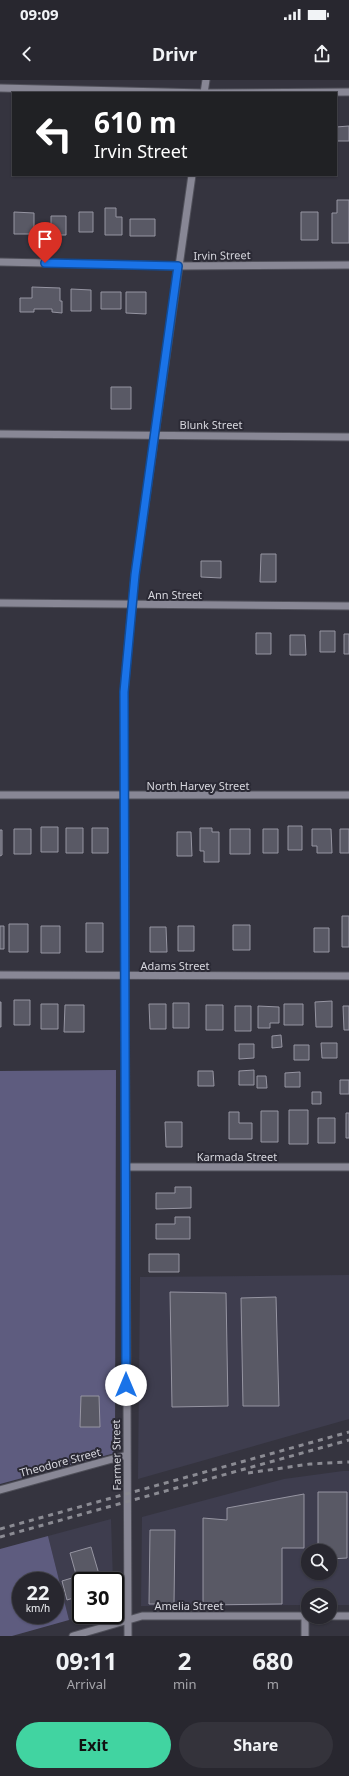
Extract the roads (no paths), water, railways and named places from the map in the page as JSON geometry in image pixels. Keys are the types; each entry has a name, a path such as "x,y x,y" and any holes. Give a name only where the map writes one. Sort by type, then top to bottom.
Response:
{"street":[{"path":"204,92 206,80"},
{"path":"0,88 163,92"},
{"path":"337,92 349,92"},
{"name":"Farmer Street","path":"128,1636 124,710 132,605 178,266 192,176"},
{"name":"Irvin Street","path":"0,262 178,266 349,265"},
{"name":"Blunk Street","path":"0,434 349,436"},
{"name":"Ann Street","path":"0,604 349,606"},
{"name":"North Harvey Street","path":"0,795 349,795"},
{"name":"Adams Street","path":"0,975 349,976"},
{"name":"Karmada Street","path":"126,1167 349,1167"},
{"name":"Theodore Street","path":"0,1490 127,1455"},
{"name":"Amelia Street","path":"73,1636 142,1616 301,1616"},
{"path":"337,1616 349,1616"},
{"path":"305,1636 306,1624"}],"railway":[{"path":"0,1529 349,1432"},
{"path":"0,1537 349,1440"},
{"path":"248,1473 310,1464 349,1462"}]}
